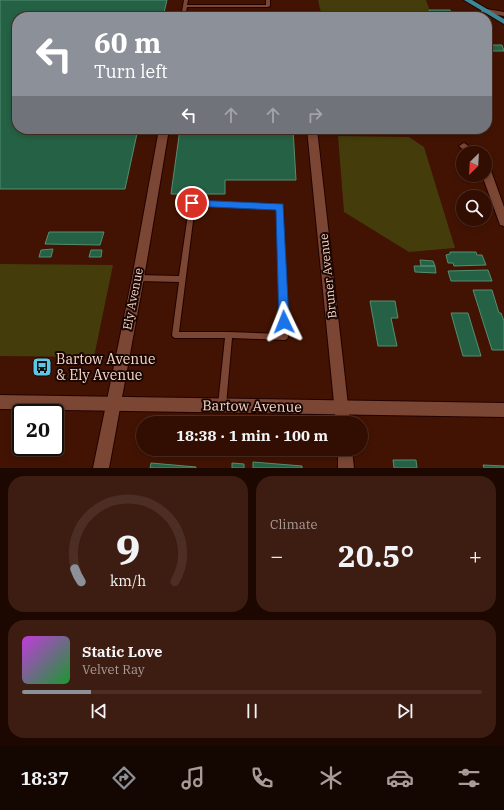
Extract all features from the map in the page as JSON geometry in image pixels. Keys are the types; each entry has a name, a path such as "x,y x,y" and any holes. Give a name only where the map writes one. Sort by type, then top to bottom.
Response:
{"main road":[{"path":"467,0 487,12"},
{"path":"492,15 504,22"}],"street":[{"path":"484,10 504,14"},
{"name":"Ely Avenue","path":"101,468 138,278 163,134"},
{"name":"Bruner Avenue","path":"313,134 343,416"},
{"path":"490,182 504,222"},
{"name":"Bartow Avenue","path":"0,402 504,410"},
{"path":"345,456 346,468"}],"lane":[{"path":"184,12 186,0"},
{"path":"185,6 268,6 268,0"},
{"path":"192,203 280,206 285,337 229,335 175,335 192,203"},
{"path":"138,278 182,279"},
{"path":"222,406 229,335"}],"shaded area":[{"path":"318,0 426,0 430,12 321,12"},
{"path":"338,136 409,137 424,147 455,248 409,252 344,212"},
{"path":"0,264 113,265 94,357 0,356"}],"building":[{"path":"0,0 167,0 164,12 12,12 12,134 137,134 125,189 0,189"},
{"path":"429,10 450,10 451,12 430,12"},
{"path":"492,45 502,45 504,51 492,51"},
{"path":"179,134 293,134 296,180 225,180 225,194 171,194"},
{"path":"49,232 104,232 100,245 45,244"},
{"path":"53,249 51,257 39,257 41,250"},
{"path":"91,250 102,250 101,257 89,257"},
{"path":"450,252 476,252 477,255 482,255 486,265 454,266 453,263 448,263 446,255 450,254"},
{"path":"420,260 433,261 435,266 421,266"},
{"path":"414,266 435,266 436,273 415,272"},
{"path":"488,270 492,281 451,281 448,271"},
{"path":"473,290 492,290 499,313 501,313 504,321 504,350 492,350"},
{"path":"370,301 395,301 398,318 391,318 397,346 378,346"},
{"path":"451,313 468,313 481,356 463,356"},
{"path":"393,460 416,460 417,468 394,468"},
{"path":"253,462 302,466 302,468 253,468"},
{"path":"151,463 196,467 196,468 150,468"},
{"path":"232,463 244,464 244,468 232,468"},
{"path":"483,465 504,466 504,468 484,468"}],"place":[{"name":"Bartow Avenue & Ely Avenue","path":"42,367"}],"route":[{"path":"192,203 280,206 284,322"}]}
